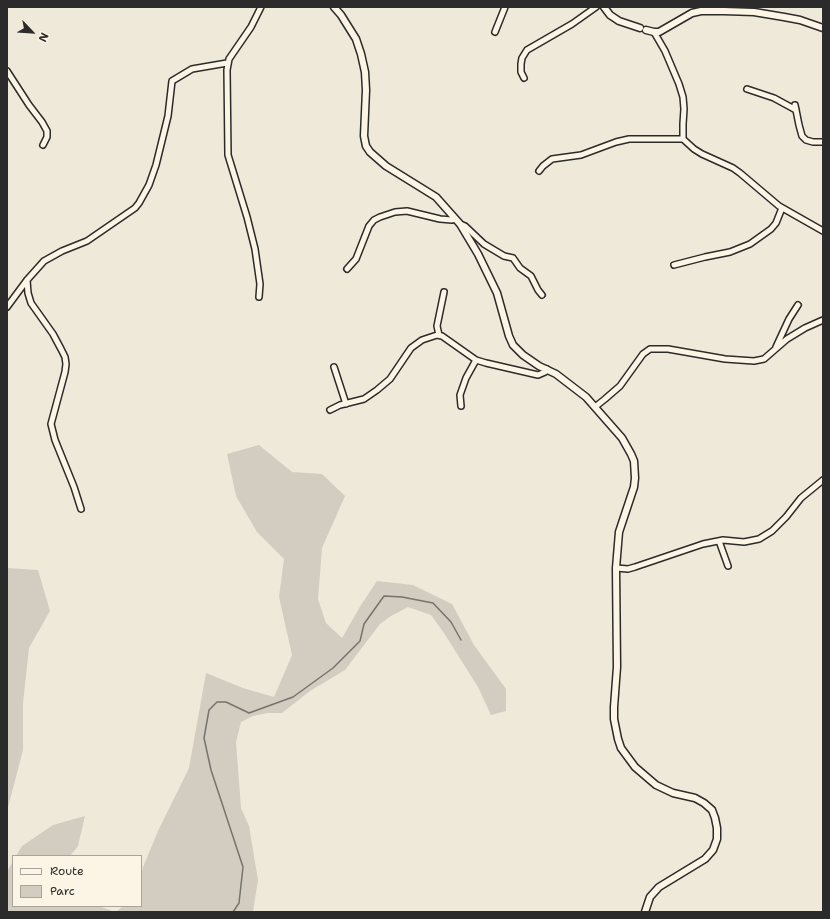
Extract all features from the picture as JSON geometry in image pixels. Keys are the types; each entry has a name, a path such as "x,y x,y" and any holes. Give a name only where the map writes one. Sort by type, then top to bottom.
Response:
{"street":[{"path":"259,297 260,284 255,249 228,155 227,63 231,54 250,27 261,7"},
{"path":"334,7 356,39 361,54 365,72 366,90 364,136 366,146 377,159 397,174 430,192 460,224 478,254 497,293 513,345 530,360 556,374 576,389 595,407 628,446 634,461 634,487 619,532 616,568 618,667 614,713 617,734 622,748 635,767 664,791 695,798 704,803 712,810 716,818 717,828 717,839 713,850 705,859 659,887 650,897 645,912"},
{"path":"495,32 505,7"},
{"path":"524,78 521,72 521,64 522,58 527,50 572,24 596,7"},
{"path":"604,7 610,15 619,21 654,32 659,32 692,14 701,11 756,10 800,20 823,28"},
{"path":"654,32 665,51 683,97 683,139"},
{"path":"7,307 27,280 44,261 62,251 87,241 135,208 139,203 152,175 168,116 172,81 192,69 208,65 227,63"},
{"path":"7,71 47,131 43,145"},
{"path":"746,89 774,98 795,107 802,136 806,140 823,142"},
{"path":"539,171 552,159 581,155 616,142 629,139 683,139 694,150 740,173 764,195 782,208 823,231"},
{"path":"674,265 730,252 750,244 771,229 776,223 782,208"},
{"path":"347,269 356,260 369,226 374,220 395,212 407,211 440,219 452,220 451,215"},
{"path":"460,224 465,226 488,247 504,256 513,258 520,268 531,276 542,295"},
{"path":"27,280 28,293 32,303 56,339 65,358 65,372 51,424 55,440 81,508"},
{"path":"439,335 437,326 444,292"},
{"path":"772,352 798,305"},
{"path":"595,407 606,400 620,386 643,354 650,349 668,350 725,359 754,361 764,359 787,339 805,328 823,320"},
{"path":"330,410 364,399 377,390 390,379 411,348 422,340 431,336 439,335 476,360 531,374 541,374 547,369"},
{"path":"461,406 460,394 466,378 476,360"},
{"path":"334,367 346,404"},
{"path":"616,568 635,567 703,544 719,541 744,542 758,539 772,531 801,498 823,480"},
{"path":"719,541 728,566"}],"green space":[{"path":"259,445 292,472 322,474 345,496 322,548 318,599 326,623 342,638 377,581 413,585 452,604 474,645 506,689 506,711 491,715 478,687 431,615 408,607 380,624 345,670 310,691 282,713 267,713 253,716 241,722 236,742 241,808 249,826 258,880 253,912 116,912 122,907 142,907 143,867 158,831 189,768 206,673 243,688 274,697 292,655 279,597 284,559 257,532 236,496 227,454"},
{"path":"7,568 38,570 50,611 29,648 23,703 23,750 7,811"},
{"path":"85,816 78,846 71,855 17,855 22,846 53,825"},
{"path":"12,863 12,907 102,907 115,912 7,912 7,872"}],"waterway":[{"path":"233,912 239,903 243,867 211,770 204,738 209,710 217,702 226,702 249,713 293,697 333,668 360,641 364,624 384,596 402,597 433,603 451,622 461,640"}]}
